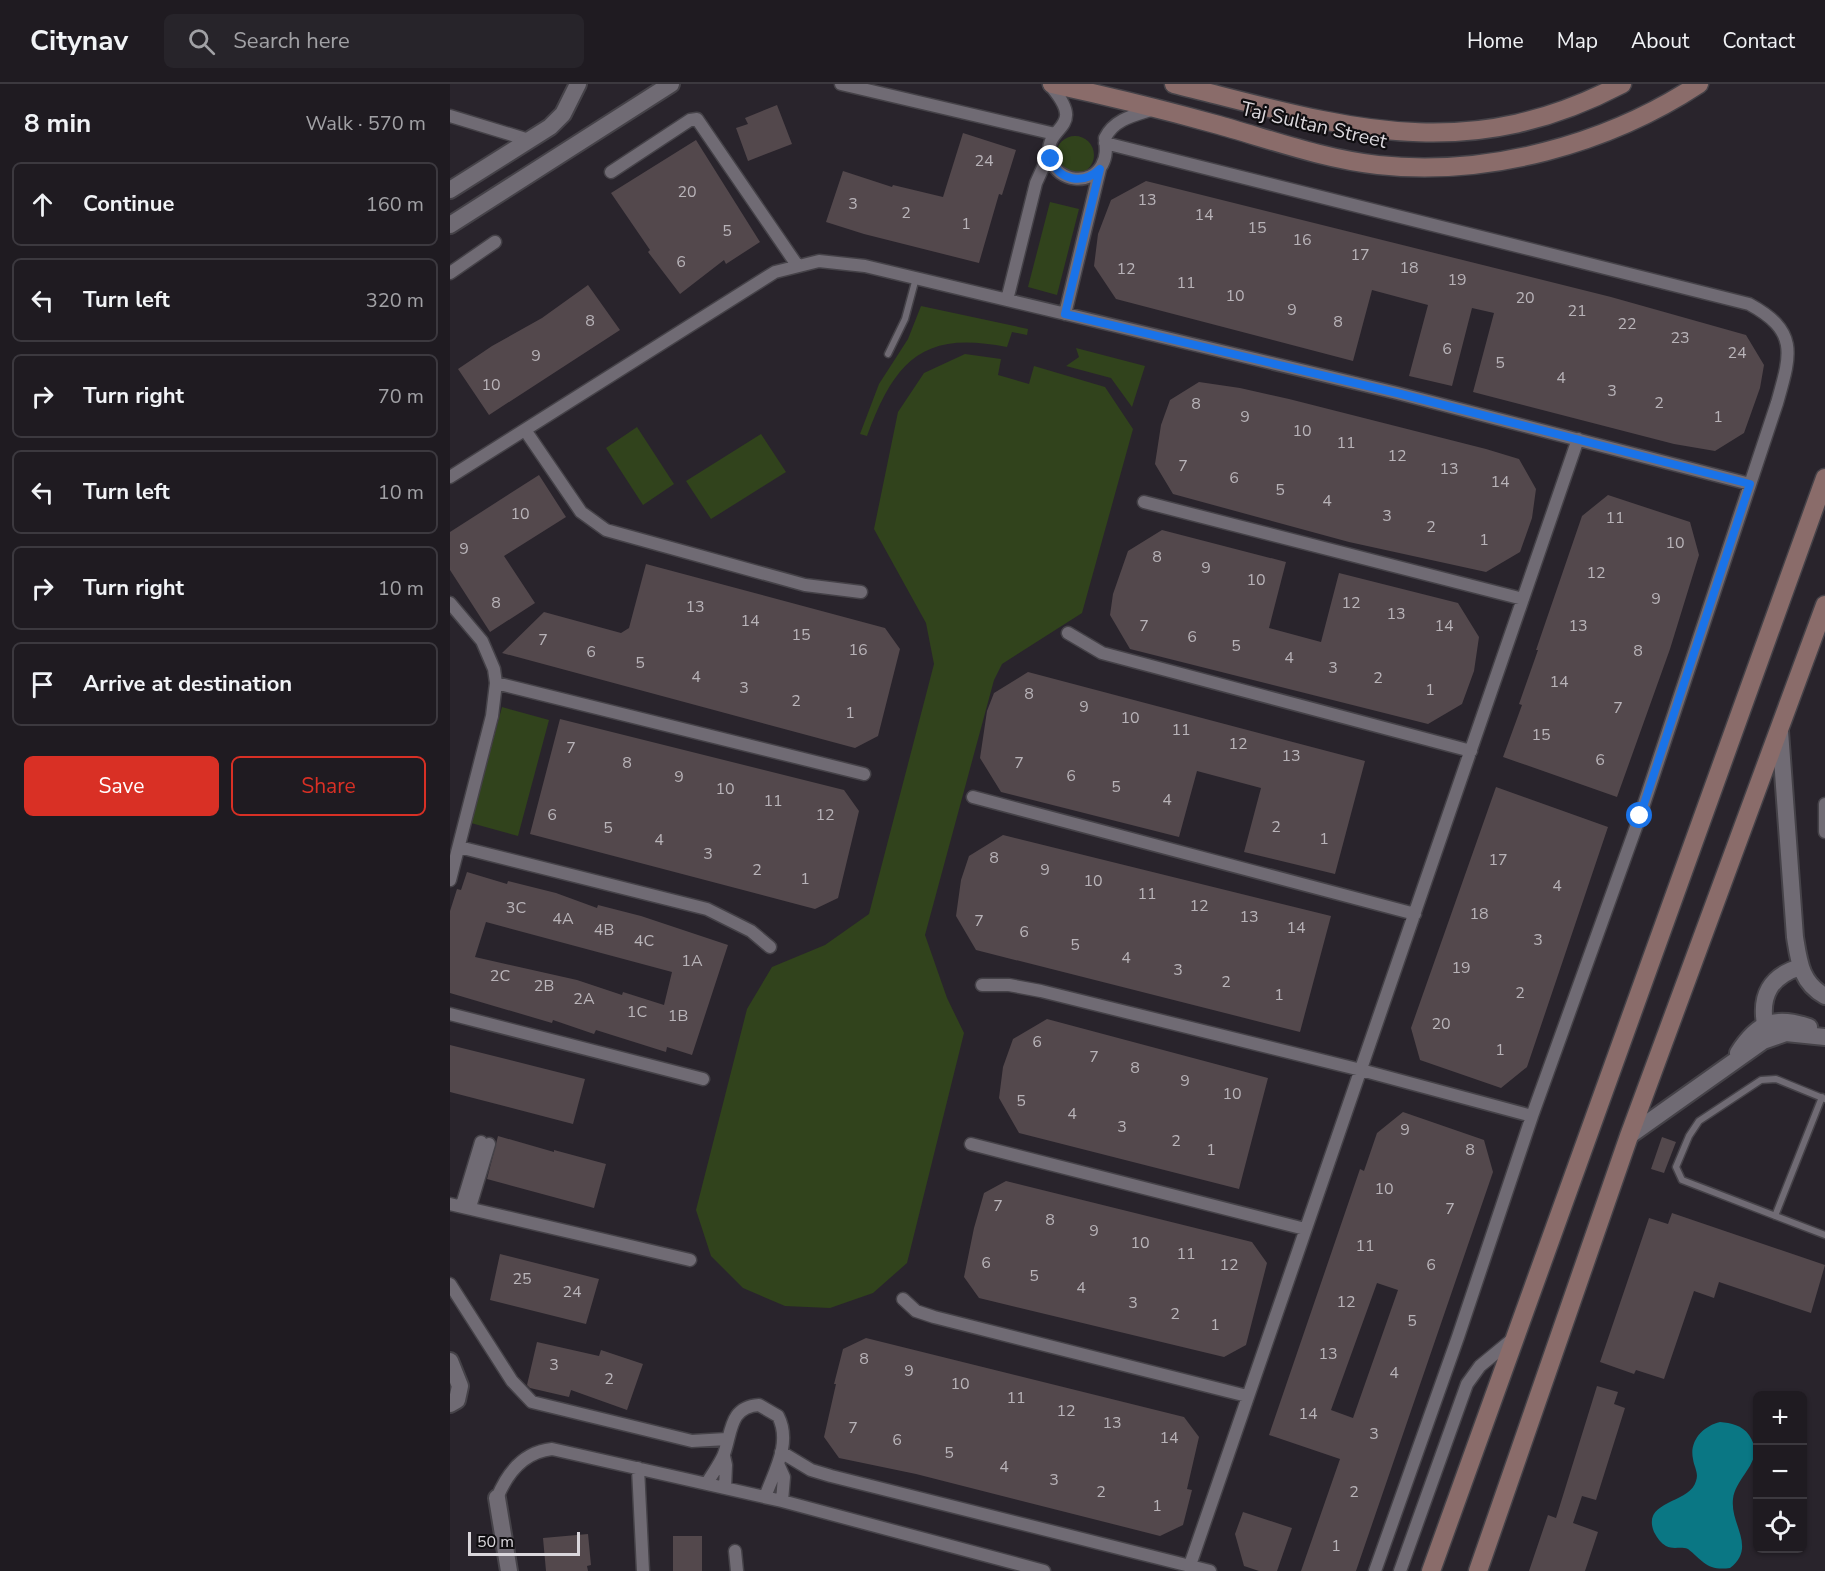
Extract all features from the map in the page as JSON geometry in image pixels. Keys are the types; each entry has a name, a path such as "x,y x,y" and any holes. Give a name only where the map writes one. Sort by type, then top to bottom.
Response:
{"main road":[{"name":"Taj Sultan Street","path":"1050,84 1158,108 1350,160 1403,167 1430,167 1507,159 1575,142 1635,119 1699,84"},
{"name":"Taj Sultan Street","path":"1174,84 1336,124 1384,131 1431,134 1464,132 1528,120 1584,102 1622,84"},
{"path":"1431,1571 1825,478"},
{"path":"1478,1571 1629,1136 1825,605"}],"street":[{"path":"450,190 550,127 562,114 578,84"},
{"path":"450,225 671,84"},
{"path":"841,84 1055,134"},
{"path":"1007,300 1036,183 1050,152 1055,134 1064,125 1067,114 1065,103 1050,84"},
{"path":"1065,314 1100,169 1105,159 1108,132 1119,122 1158,108"},
{"path":"450,116 529,140"},
{"path":"611,172 690,120 697,119 797,265"},
{"path":"1105,143 1749,303 1775,322 1786,334 1789,347 1788,366 1640,816 1532,1116 1376,1571"},
{"path":"1050,152 1054,166 1072,179 1087,177 1100,169"},
{"path":"450,273 495,243"},
{"path":"450,477 775,272 797,265 843,261 1397,393 1750,484"},
{"path":"525,430 580,512 606,530 805,585 861,592"},
{"path":"1190,1565 1578,439"},
{"path":"1144,501 1523,599"},
{"path":"450,603 482,641 494,669 496,683 492,716 450,880"},
{"path":"1068,633 1102,653 1471,751"},
{"path":"496,683 864,774"},
{"path":"1780,731 1795,937 1800,967 1809,985 1825,996"},
{"path":"973,797 1415,914"},
{"path":"1825,804 1825,832"},
{"path":"459,847 707,909 737,922 771,947"},
{"path":"1765,1024 1762,1009 1769,988 1785,972 1800,967"},
{"path":"982,985 1009,985 1041,991 1362,1070 1532,1116"},
{"path":"450,1014 704,1079"},
{"path":"1731,1063 1744,1044 1765,1024 1788,1021 1813,1028 1825,1037"},
{"path":"1629,1136 1731,1063 1776,1035 1796,1032 1825,1037"},
{"path":"485,1143 461,1206 690,1260"},
{"path":"971,1144 1305,1229"},
{"path":"450,1284 512,1381 532,1402 692,1441 727,1439"},
{"path":"903,1299 916,1311 934,1317 1247,1396"},
{"path":"1400,1571 1467,1384 1480,1366 1514,1338"},
{"path":"450,1361 460,1390 457,1400 450,1404"},
{"path":"725,1488 724,1456 727,1439 738,1412 759,1405 773,1411 781,1422 779,1466 774,1472 765,1497"},
{"path":"509,1571 497,1498 504,1482 521,1461 543,1450 552,1449 782,1501 1044,1571"},
{"path":"781,1452 811,1470 831,1476 1210,1571"},
{"path":"707,1483 724,1456"},
{"path":"779,1466 784,1477 782,1501"},
{"path":"638,1468 644,1571"},
{"path":"735,1551 736,1571"}],"lane":[{"path":"888,354 905,319 916,278"},
{"path":"1775,1216 1824,1098 1776,1079 1761,1080 1700,1121 1677,1162 1676,1172 1682,1180 1825,1236"}],"green space":[{"path":"1075,136 1088,142 1094,155 1088,168 1075,174 1062,168 1056,155 1062,142"},
{"path":"1050,202 1079,209 1057,295 1028,287"},
{"path":"921,306 1028,329 1027,335 1012,332 1007,347 978,343 954,343 933,348 916,357 901,370 889,388 867,436 860,434 879,384 908,339"},
{"path":"1076,348 1145,366 1132,407 1111,378 1066,366 1079,357"},
{"path":"965,354 1001,359 998,375 1029,384 1034,366 1105,387 1133,429 1082,613 1002,664 994,680 925,935 947,998 964,1033 907,1263 873,1293 830,1308 785,1306 743,1288 711,1256 696,1210 747,1009 772,967 825,945 869,914 934,664 926,623 874,529 898,412 924,373"},
{"path":"637,427 674,484 643,505 606,448"},
{"path":"761,434 786,472 711,519 686,481"},
{"path":"502,707 549,720 518,836 471,823"}],"water":[{"path":"1720,1422 1736,1425 1749,1435 1753,1442 1753,1460 1735,1490 1733,1499 1733,1509 1742,1544 1741,1552 1738,1560 1730,1568 1722,1569 1706,1564 1688,1549 1664,1545 1654,1532 1652,1522 1654,1514 1660,1508 1692,1488 1697,1478 1692,1452 1695,1440 1714,1424"}],"building":[{"path":"777,105 792,144 748,161 736,128 748,124 745,118"},
{"path":"963,133 1016,150 1002,195 999,194 979,263 826,222 843,171 892,187 893,185 943,197"},
{"path":"696,140 760,242 726,264 724,260 680,294 648,252 650,250 611,193"},
{"path":"1146,181 1611,297 1746,335 1764,365 1760,388 1744,433 1715,451 1674,444 1473,392 1494,313 1472,308 1452,386 1409,376 1428,305 1372,290 1353,361 1116,299 1094,266 1098,234 1111,200"},
{"path":"588,285 620,330 489,415 458,369 492,346 542,318"},
{"path":"1199,382 1289,399 1519,459 1536,489 1532,518 1520,552 1486,572 1349,542 1173,494 1155,464 1161,425 1170,400"},
{"path":"539,475 566,517 504,556 535,603 490,632 450,570 450,532"},
{"path":"1608,495 1690,522 1699,555 1670,649 1617,797 1503,757 1522,705 1519,704 1538,650 1536,650 1582,516"},
{"path":"1162,530 1286,562 1269,628 1321,642 1339,573 1458,603 1479,637 1474,671 1462,704 1428,724 1130,649 1110,615 1113,594 1128,551"},
{"path":"646,564 885,628 900,649 878,736 855,748 502,653 544,612 621,633 629,628"},
{"path":"1028,672 1365,761 1335,874 1244,852 1261,788 1197,771 1179,837 1001,792 980,758 987,711 994,693"},
{"path":"560,719 844,790 859,811 838,898 815,909 530,834"},
{"path":"1496,787 1608,827 1527,1067 1501,1088 1420,1060 1411,1028"},
{"path":"1003,835 1331,916 1300,1032 976,950 956,916 961,880 969,856"},
{"path":"467,872 507,884 508,881 556,893 597,908 598,905 641,916 728,945 692,1055 667,1047 666,1052 596,1030 594,1034 553,1020 552,1023 450,993 450,911 457,889 461,890","holes":["486,922 672,972 664,1005 623,992 622,995 577,980 475,957"]},
{"path":"1047,1019 1268,1078 1239,1189 1019,1133 999,1098 1003,1067 1013,1039"},
{"path":"450,1045 585,1079 573,1124 450,1092"},
{"path":"1403,1112 1484,1140 1493,1172 1356,1571 1301,1571 1340,1459 1269,1435 1360,1169 1364,1171 1377,1133","holes":["1377,1283 1398,1290 1353,1418 1331,1410"]},
{"path":"498,1136 606,1164 594,1208 487,1179"},
{"path":"1662,1137 1676,1142 1664,1173 1651,1169"},
{"path":"1006,1181 1252,1242 1267,1263 1246,1345 1224,1357 979,1298 964,1277 974,1228 984,1193"},
{"path":"1672,1213 1825,1265 1811,1313 1719,1282 1714,1298 1694,1291 1664,1379 1636,1370 1634,1374 1600,1362 1649,1218 1668,1224"},
{"path":"500,1254 599,1279 586,1324 490,1300"},
{"path":"866,1338 1184,1417 1199,1437 1187,1489 1192,1490 1183,1525 1160,1536 916,1474 839,1458 824,1437 836,1384 834,1384 843,1349"},
{"path":"537,1342 599,1356 601,1350 643,1364 627,1410 571,1390 569,1397 530,1388 527,1385"},
{"path":"1597,1386 1618,1392 1614,1404 1625,1408 1596,1500 1582,1496 1573,1523 1598,1532 1585,1571 1529,1571 1548,1515 1556,1518"},
{"path":"1243,1512 1292,1528 1277,1571 1259,1571 1244,1566 1235,1534"},
{"path":"588,1534 591,1565 587,1566 588,1571 546,1571 543,1538"},
{"path":"673,1536 702,1536 702,1571 673,1571"}],"route":[{"path":"1051,159 1059,172 1072,179 1087,177 1100,169 1065,314 1397,393 1750,484 1640,816"}]}
